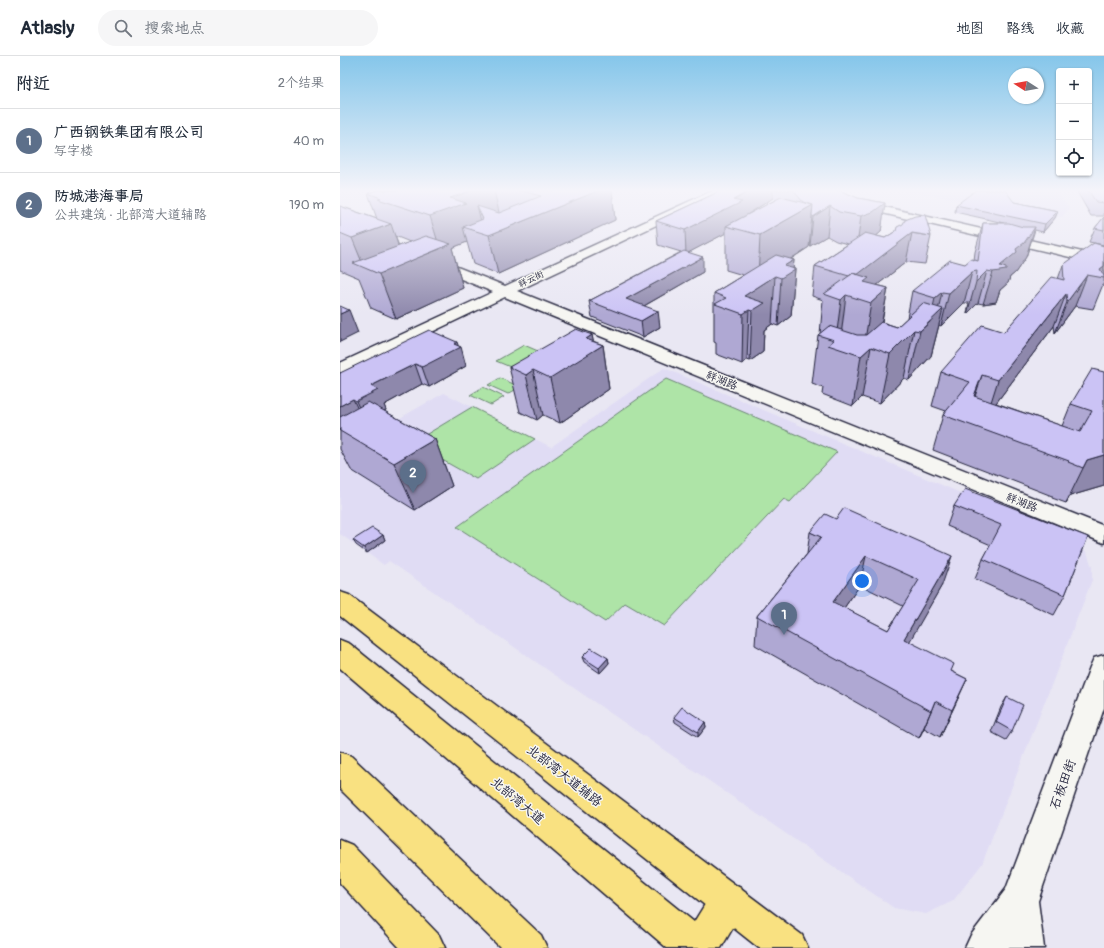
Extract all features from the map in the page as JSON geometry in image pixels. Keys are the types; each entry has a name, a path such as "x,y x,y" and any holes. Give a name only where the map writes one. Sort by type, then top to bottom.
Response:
{"main road":[{"name":"北部湾大道辅路","path":"340,602 789,948"},
{"name":"北部湾大道","path":"340,652 696,948"},
{"path":"340,768 528,948"},
{"path":"340,858 426,948"},
{"path":"700,948 728,901"}],"street":[{"name":"祥云街","path":"340,369 633,232"},
{"path":"977,232 1104,261"},
{"name":"祥湖路","path":"414,255 1104,535"},
{"name":"石板田街","path":"1020,901 1104,668"},
{"path":"984,948 1020,901"},
{"path":"1020,901 1025,948"}],"shaded area":[{"path":"664,368 1065,537 1087,552 1092,567 1092,580 982,864 953,901 926,914 894,908 389,561 384,565 340,534 340,452 444,393 551,447"}],"green space":[{"path":"524,345 566,363 539,379 496,361"},
{"path":"500,378 520,387 508,394 488,385"},
{"path":"666,379 837,452 790,502 784,499 664,626 625,603 605,622 457,527"},
{"path":"483,387 504,397 491,405 470,395"},
{"path":"472,407 535,439 476,479 412,443"}],"building":[{"path":"340,232 370,232 352,238 340,233"},
{"path":"478,232 497,232 489,235"},
{"path":"747,232 766,232 760,235"},
{"path":"895,232 930,232 931,236 912,233 857,275 853,273 849,276 815,266 865,233 885,238"},
{"path":"982,232 1032,232 1024,243 1016,249 1017,252 1000,266 1006,268 1006,270 993,272 987,271 976,282 977,271 972,272 949,293 942,292 935,298 912,291 950,260 965,264 971,259 978,261"},
{"path":"426,236 451,244 379,274 353,263"},
{"path":"1094,243 1104,246 1104,266 1100,269 1104,278 1087,275 1067,302 1066,294 998,380 982,375 974,396 1080,432 1092,411 1071,404 1092,369 1104,372 1104,455 1087,460 1083,468 1068,462 1069,461 943,415 970,382 941,372 982,325 1004,332 1052,277 1064,280 1063,265"},
{"path":"684,251 703,257 626,299 658,311 641,321 589,301"},
{"path":"776,255 794,260 784,266 795,269 781,278 775,276 744,296 765,303 752,311 749,310 743,314 715,304 726,298 714,293"},
{"path":"853,273 869,278 864,282 888,288 871,303 846,295 841,300 824,294"},
{"path":"923,303 943,309 920,331 914,330 890,354 871,347 861,356 828,345 834,340 818,335 829,326 857,335 866,335 881,322 897,327"},
{"path":"340,306 349,310 340,314"},
{"path":"576,329 592,335 586,339 603,345 550,378 533,370 526,375 509,367"},
{"path":"429,330 457,342 454,344 461,347 422,367 415,364 371,386 378,390 356,401 353,399 340,406 340,373"},
{"path":"368,402 435,439 394,463 340,431 340,417"},
{"path":"965,489 1088,537 1065,595 983,559 1001,525 954,506"},
{"path":"844,508 952,556 904,639 954,664 951,671 967,679 952,710 935,701 931,711 757,616 821,537 810,532 825,514 836,519","holes":["866,556 919,580 888,630 833,602"]},
{"path":"372,528 383,535 364,548 353,540"},
{"path":"591,648 608,658 599,668 582,657"},
{"path":"1007,697 1023,705 1012,731 996,722"},
{"path":"682,707 705,722 698,732 674,717"}],"place":[{"name":"防城港海事局","path":"413,493"},
{"name":"广西钢铁集团有限公司","path":"784,635"}]}
